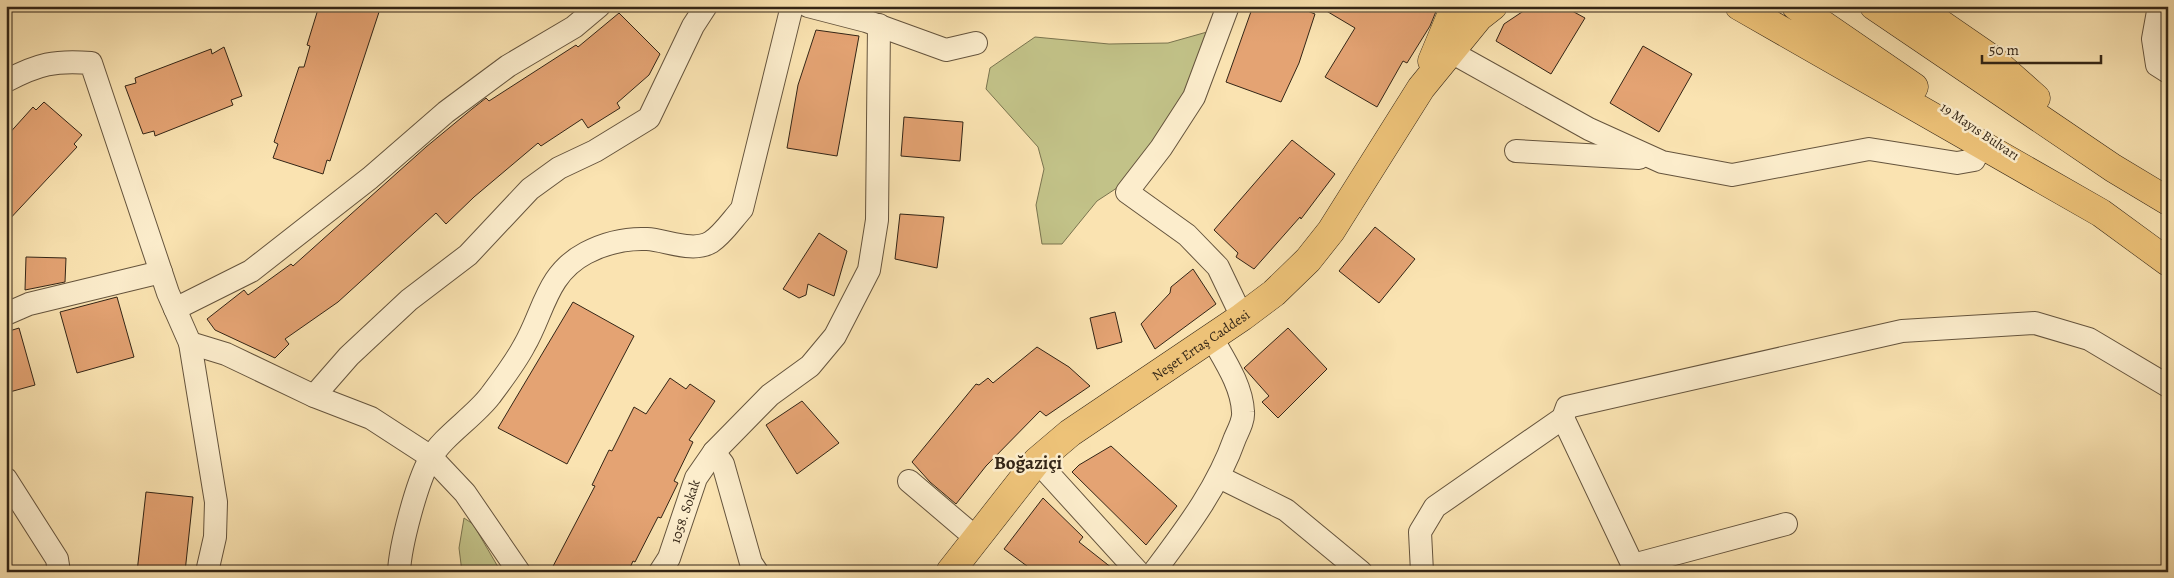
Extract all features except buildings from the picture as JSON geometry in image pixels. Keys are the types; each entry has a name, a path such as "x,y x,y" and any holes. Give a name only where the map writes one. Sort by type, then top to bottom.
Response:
{"main road":[{"name":"Neşet Ertaş Caddesi","path":"950,572 1038,461 1070,433 1212,338 1274,293 1308,260 1332,231 1421,88 1479,17 1493,6"},
{"path":"1739,6 2101,212 2168,262"},
{"name":"19 Mayıs Bulvarı","path":"1796,6 2101,212 2168,252"},
{"path":"1874,6 2113,168 2168,200"},
{"path":"1915,6 1992,59 2113,168 2168,192"},
{"name":"Neşet Ertaş Caddesi","path":"1421,88 1453,7"}],"street":[{"path":"175,309 251,271 370,178 446,112 508,66 574,27 599,6"},
{"path":"314,396 349,356 409,300 468,255 530,189 559,168 595,151 649,118 693,26 706,6"},
{"path":"399,572 400,557 419,486 431,457 489,398 525,346 545,296 567,266 584,254 610,242 648,239 690,246 709,243 726,228 742,209 792,6"},
{"path":"808,6 879,25 946,50 976,42"},
{"path":"1228,6 1194,97 1161,148 1127,192 1187,235 1218,267 1242,316"},
{"path":"2158,6 2153,39 2158,65 2168,72"},
{"name":"1058. Sokak","path":"660,572 669,558 696,478 714,452 770,395 810,366 835,336 869,270 877,220 879,25"},
{"path":"1451,52 1590,129 1662,162"},
{"path":"6,81 32,67 67,61 91,63 161,272 190,343 216,502 215,536 207,572"},
{"path":"1516,151 1632,157 1732,175 1870,149 1957,163 1974,160 1982,144"},
{"path":"6,314 29,304 161,272"},
{"path":"1422,572 1420,532 1435,507 1563,418 1567,407 1902,331 2035,323 2089,339 2168,386"},
{"path":"1154,572 1196,516 1226,465 1244,414 1234,377 1212,338"},
{"path":"190,343 226,354 314,396 371,418 431,457 465,493 519,572"},
{"path":"1563,418 1634,569 1786,524"},
{"path":"714,452 723,464 751,562 757,572"},
{"path":"1038,461 1138,572"},
{"path":"1219,477 1286,510 1361,572"},
{"path":"6,479 57,559 59,572"},
{"path":"910,481 976,538"}],"green space":[{"path":"1207,32 1193,86 1126,182 1097,201 1062,244 1042,244 1036,205 1044,169 1038,147 986,89 990,68 1035,37 1109,44 1168,43"},
{"path":"464,518 473,524 501,572 462,572 459,548"}],"district":[{"name":"Boğaziçi","path":"1028,462"}]}
